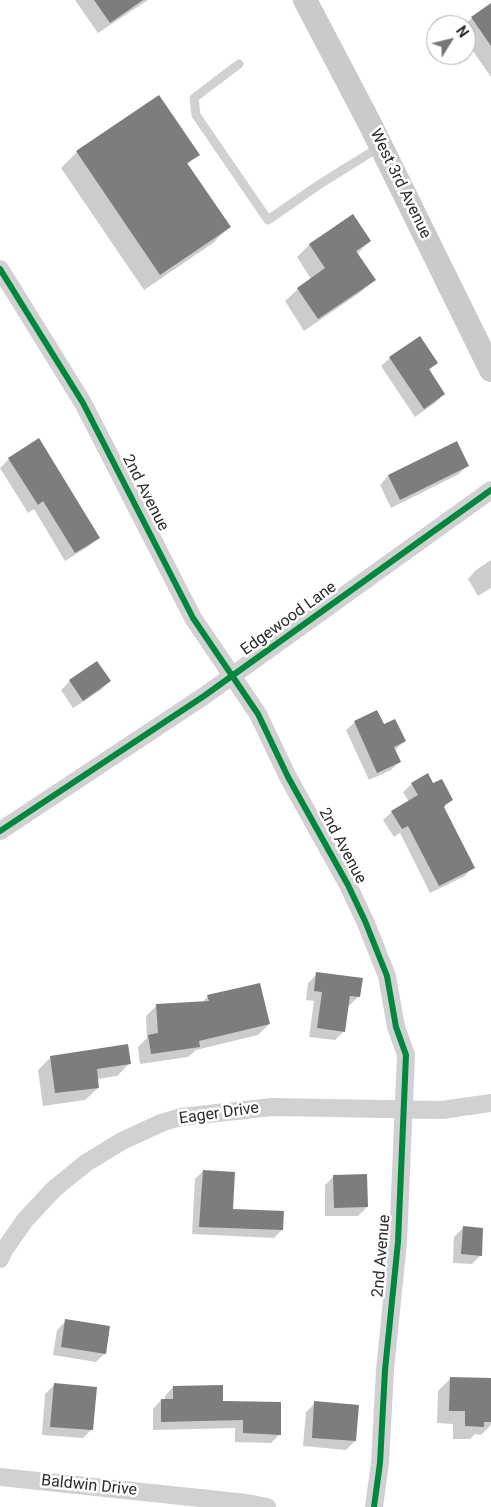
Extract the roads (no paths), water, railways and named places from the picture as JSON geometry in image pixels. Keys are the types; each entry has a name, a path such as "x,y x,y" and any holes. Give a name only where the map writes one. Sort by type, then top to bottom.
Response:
{"street":[{"name":"West 3rd Avenue","path":"305,0 381,146 491,370"},
{"name":"2nd Avenue","path":"0,269 83,403 193,618 234,675 258,714 288,777 348,885 387,976 396,1027 406,1055 398,1242 385,1370 380,1463 374,1507"},
{"name":"Edgewood Lane","path":"0,831 234,675 491,490"},
{"name":"Eager Drive","path":"0,1258 25,1220 54,1189 86,1163 122,1141 161,1123 181,1117 272,1107 442,1110 491,1103"},
{"name":"Baldwin Drive","path":"0,1477 247,1503 267,1507"}],"lane":[{"path":"239,64 194,98 196,115 268,220 320,184 381,146"}]}
